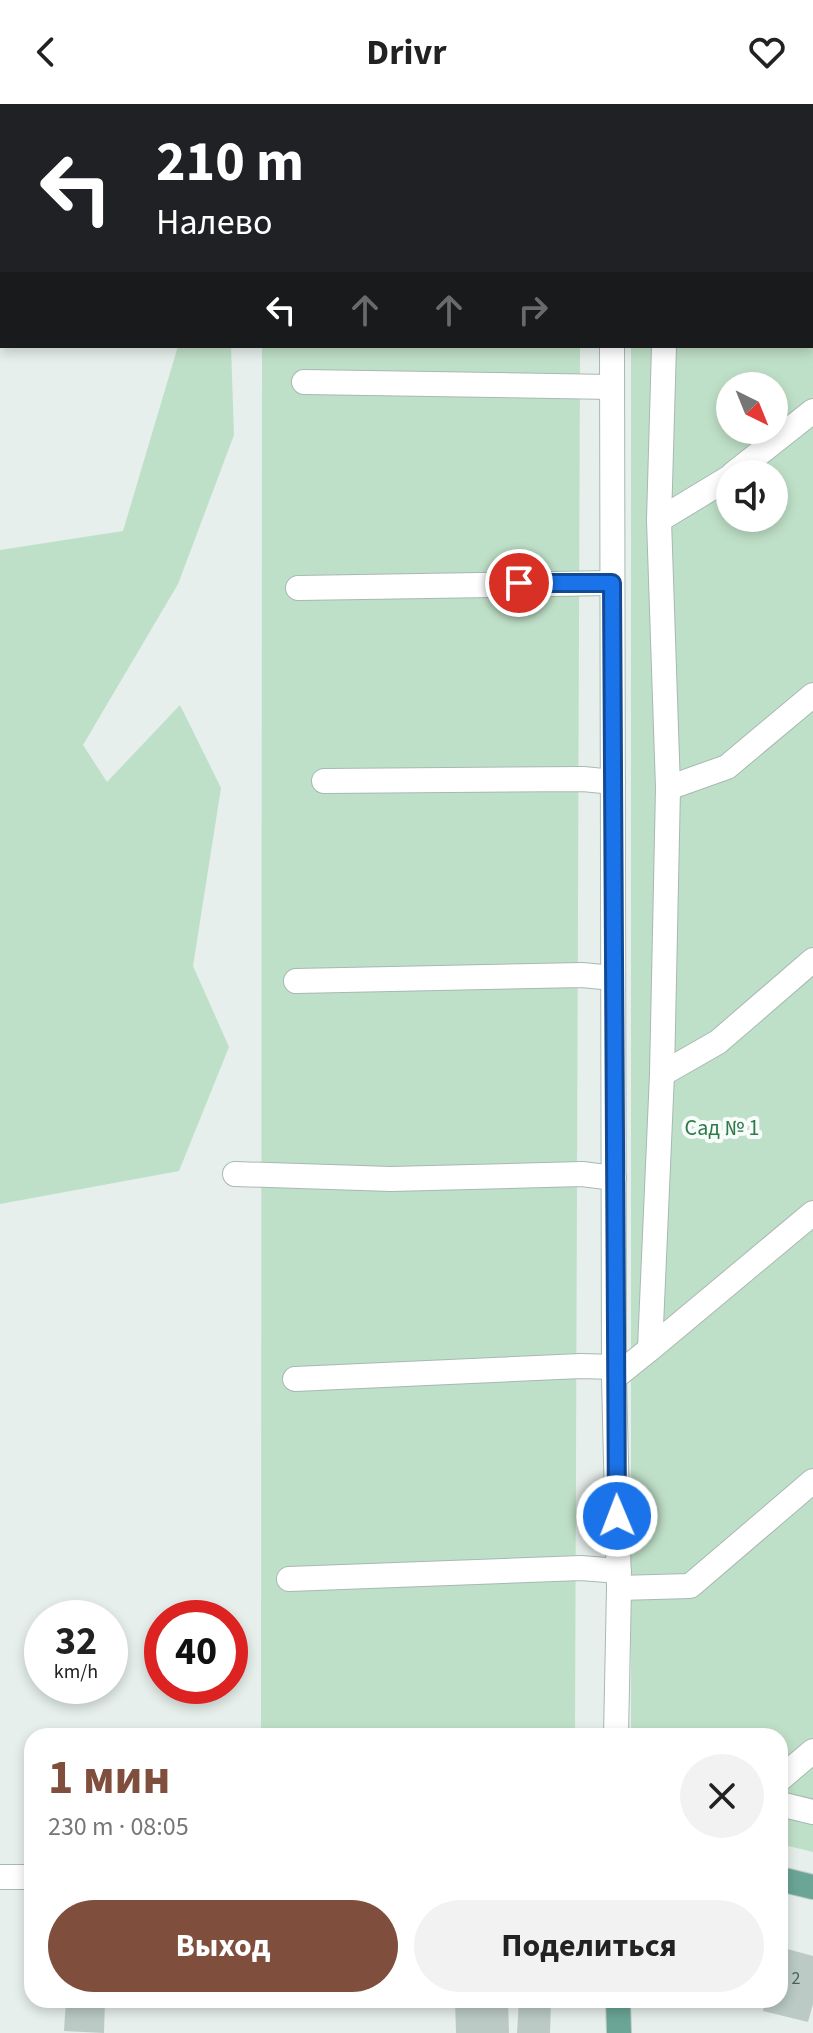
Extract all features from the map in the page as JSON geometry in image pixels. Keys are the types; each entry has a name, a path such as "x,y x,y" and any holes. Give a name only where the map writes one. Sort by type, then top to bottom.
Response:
{"main road":[{"path":"788,1881 813,1887"},
{"path":"618,2008 619,2033"}],"street":[{"path":"612,348 614,1373 619,1580 616,1728"},
{"path":"650,1349 662,1074 668,788 659,520 664,348"},
{"path":"304,382 612,387"},
{"path":"751,460 813,411"},
{"path":"659,520 716,485"},
{"path":"298,588 612,583"},
{"path":"668,788 727,767 813,695"},
{"path":"324,781 613,782"},
{"path":"662,1074 718,1042 813,960"},
{"path":"296,981 582,975 613,978"},
{"path":"235,1174 391,1179 582,1174 614,1178"},
{"path":"295,1379 581,1366 614,1373 650,1349 813,1213"},
{"path":"289,1579 581,1568 619,1580 690,1586 813,1481"},
{"path":"788,1772 813,1751"},
{"path":"788,1806 813,1812"},
{"path":"0,1877 24,1877"}],"green space":[{"path":"177,348 231,348 234,435 178,584 83,745 107,782 180,705 221,788 193,966 229,1047 179,1171 0,1204 0,550 123,531"},
{"path":"262,348 580,348 575,1728 261,1728"},
{"name":"Сад № 1","path":"631,348 813,348 813,1852 788,1846 788,1728 631,1728"}],"building":[{"path":"788,1949 813,1956 813,2004 808,2022 763,2011 764,2008 788,2008"},
{"path":"65,2008 105,2008 104,2033 64,2031"},
{"path":"455,2008 508,2008 509,2033 456,2033"},
{"path":"519,2008 551,2008 550,2033 517,2033"}],"route":[{"path":"519,583 612,583 617,1516"}]}
